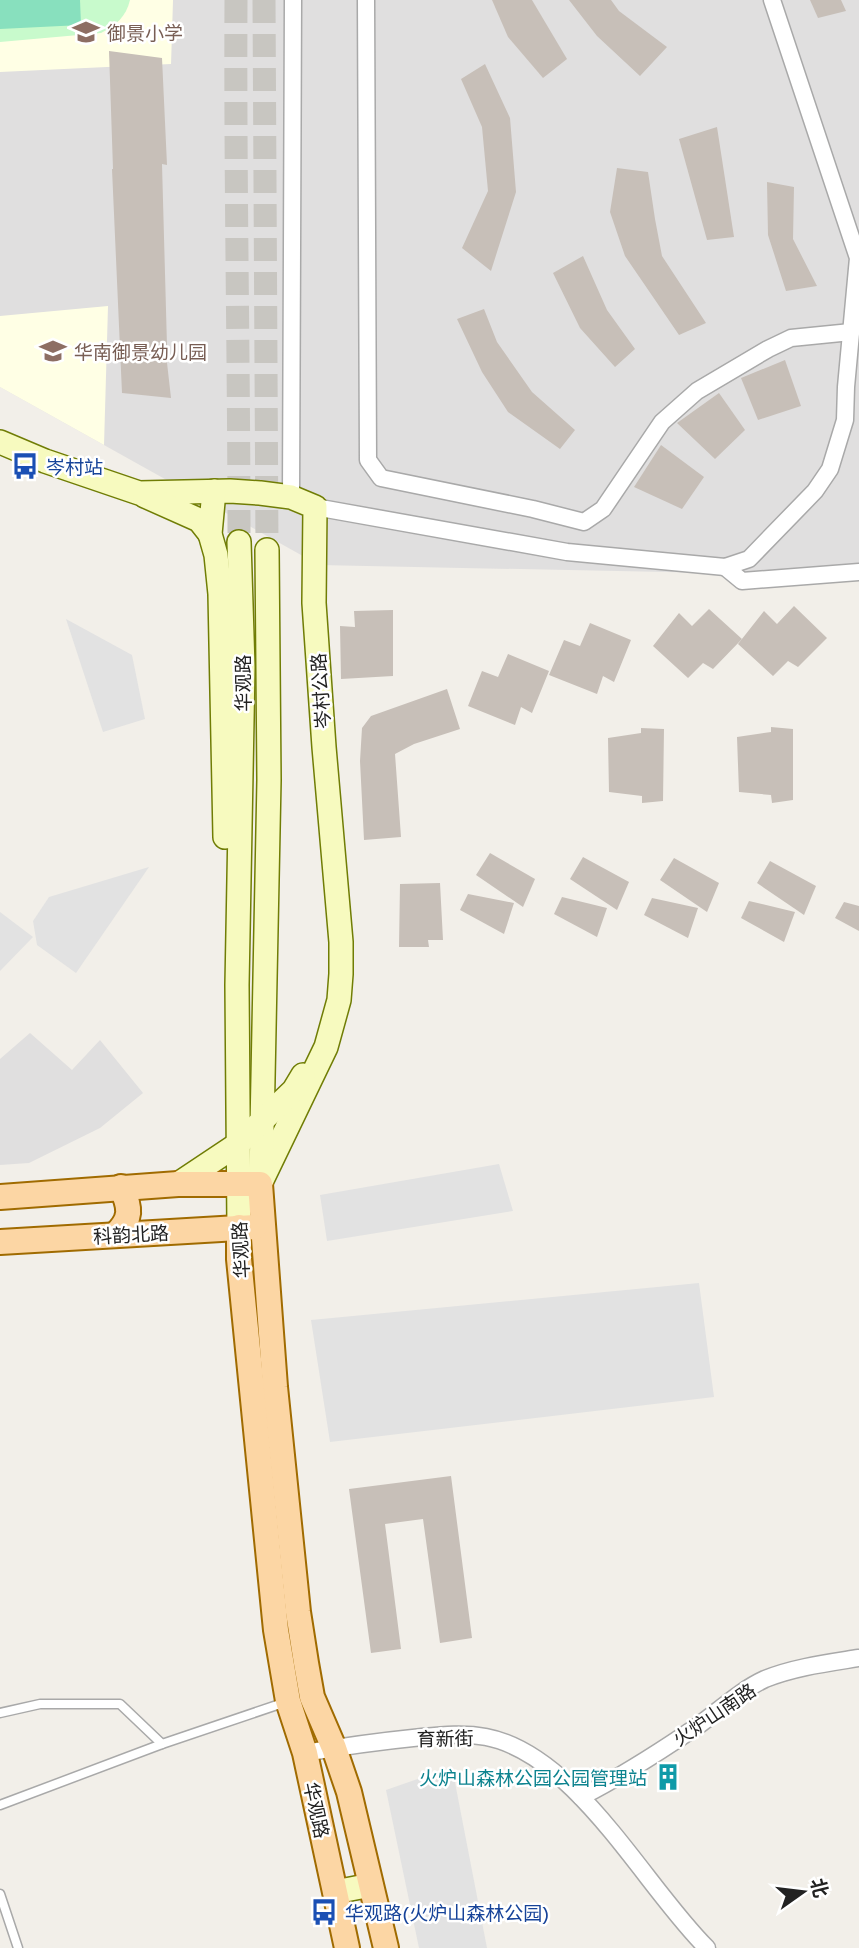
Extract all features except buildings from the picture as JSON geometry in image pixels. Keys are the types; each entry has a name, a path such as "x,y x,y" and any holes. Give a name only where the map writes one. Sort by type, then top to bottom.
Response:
{"main road":[{"path":"0,1197 178,1184 249,1184"},
{"name":"华观路","path":"249,1184 251,1227 275,1387 298,1612 312,1696 349,1792 386,1948"},
{"path":"115,1235 123,1227 129,1210 121,1187"},
{"name":"华观路","path":"251,1227 239,1259 276,1630 288,1701 305,1753 347,1948"},
{"name":"科韵北路","path":"0,1242 251,1227"}],"street":[{"path":"291,497 293,0"},
{"path":"366,0 368,460 381,478 533,509 584,523 603,509 662,422 697,391 791,338 851,332"},
{"path":"139,493 250,492 291,497 315,507 567,552 725,567 749,559 815,491 830,469 845,420 851,332 856,311 858,258 772,0"},
{"path":"0,442 45,461 139,493 199,520 210,534 216,555 220,594 225,850 230,953 237,1004"},
{"path":"210,534 215,491"},
{"name":"岑村公路","path":"249,1184 327,1047 339,1000 341,942 314,603 315,507"},
{"name":"华观路","path":"239,542 243,667 237,1004 238,1144 249,1184"},
{"name":"华观路","path":"249,1184 262,1121 269,780 267,550"},
{"path":"725,567 742,581 859,572"},
{"path":"178,1184 238,1144 294,1090 323,1037 341,974"},
{"name":"火炉山南路","path":"581,1797 641,1763 765,1679 800,1668 859,1658"},
{"name":"育新街","path":"305,1753 466,1734 488,1737 512,1746 553,1772 581,1797 687,1928 707,1948"},
{"path":"335,1892 371,1885"}],"lane":[{"path":"0,1805 162,1744 288,1701"},
{"path":"0,1713 40,1704 120,1704 162,1744"},
{"path":"0,1895 18,1948"}],"shaded area":[{"path":"0,0 859,0 859,576 319,565 0,387"},
{"name":"御景小学","path":"0,0 173,0 171,64 0,72"},
{"name":"华南御景幼儿园","path":"108,306 104,445 0,387 0,316"},
{"path":"66,619 132,655 145,719 103,732"},
{"path":"149,867 76,973 37,945 33,921 49,897"},
{"path":"0,912 33,937 0,971"},
{"path":"30,1033 72,1070 100,1040 143,1093 100,1128 29,1163 0,1165 0,1059"},
{"path":"499,1164 513,1211 327,1241 320,1195"},
{"path":"699,1283 714,1397 330,1442 311,1320"},
{"path":"452,1767 487,1948 419,1948 386,1790"}],"green space":[{"path":"0,0 130,0 120,20 101,33 0,42"},
{"path":"0,0 80,0 81,25 0,29"}],"tunnel":[{"path":"236,0 239,542"},
{"path":"264,0 267,550"}],"place":[{"name":"御景小学","path":"86,32"},
{"name":"华南御景幼儿园","path":"53,351"},
{"name":"岑村站","path":"25,466"},
{"name":"火炉山森林公园公园管理站","path":"668,1777"},
{"name":"华观路(火炉山森林公园)","path":"324,1912"}]}
